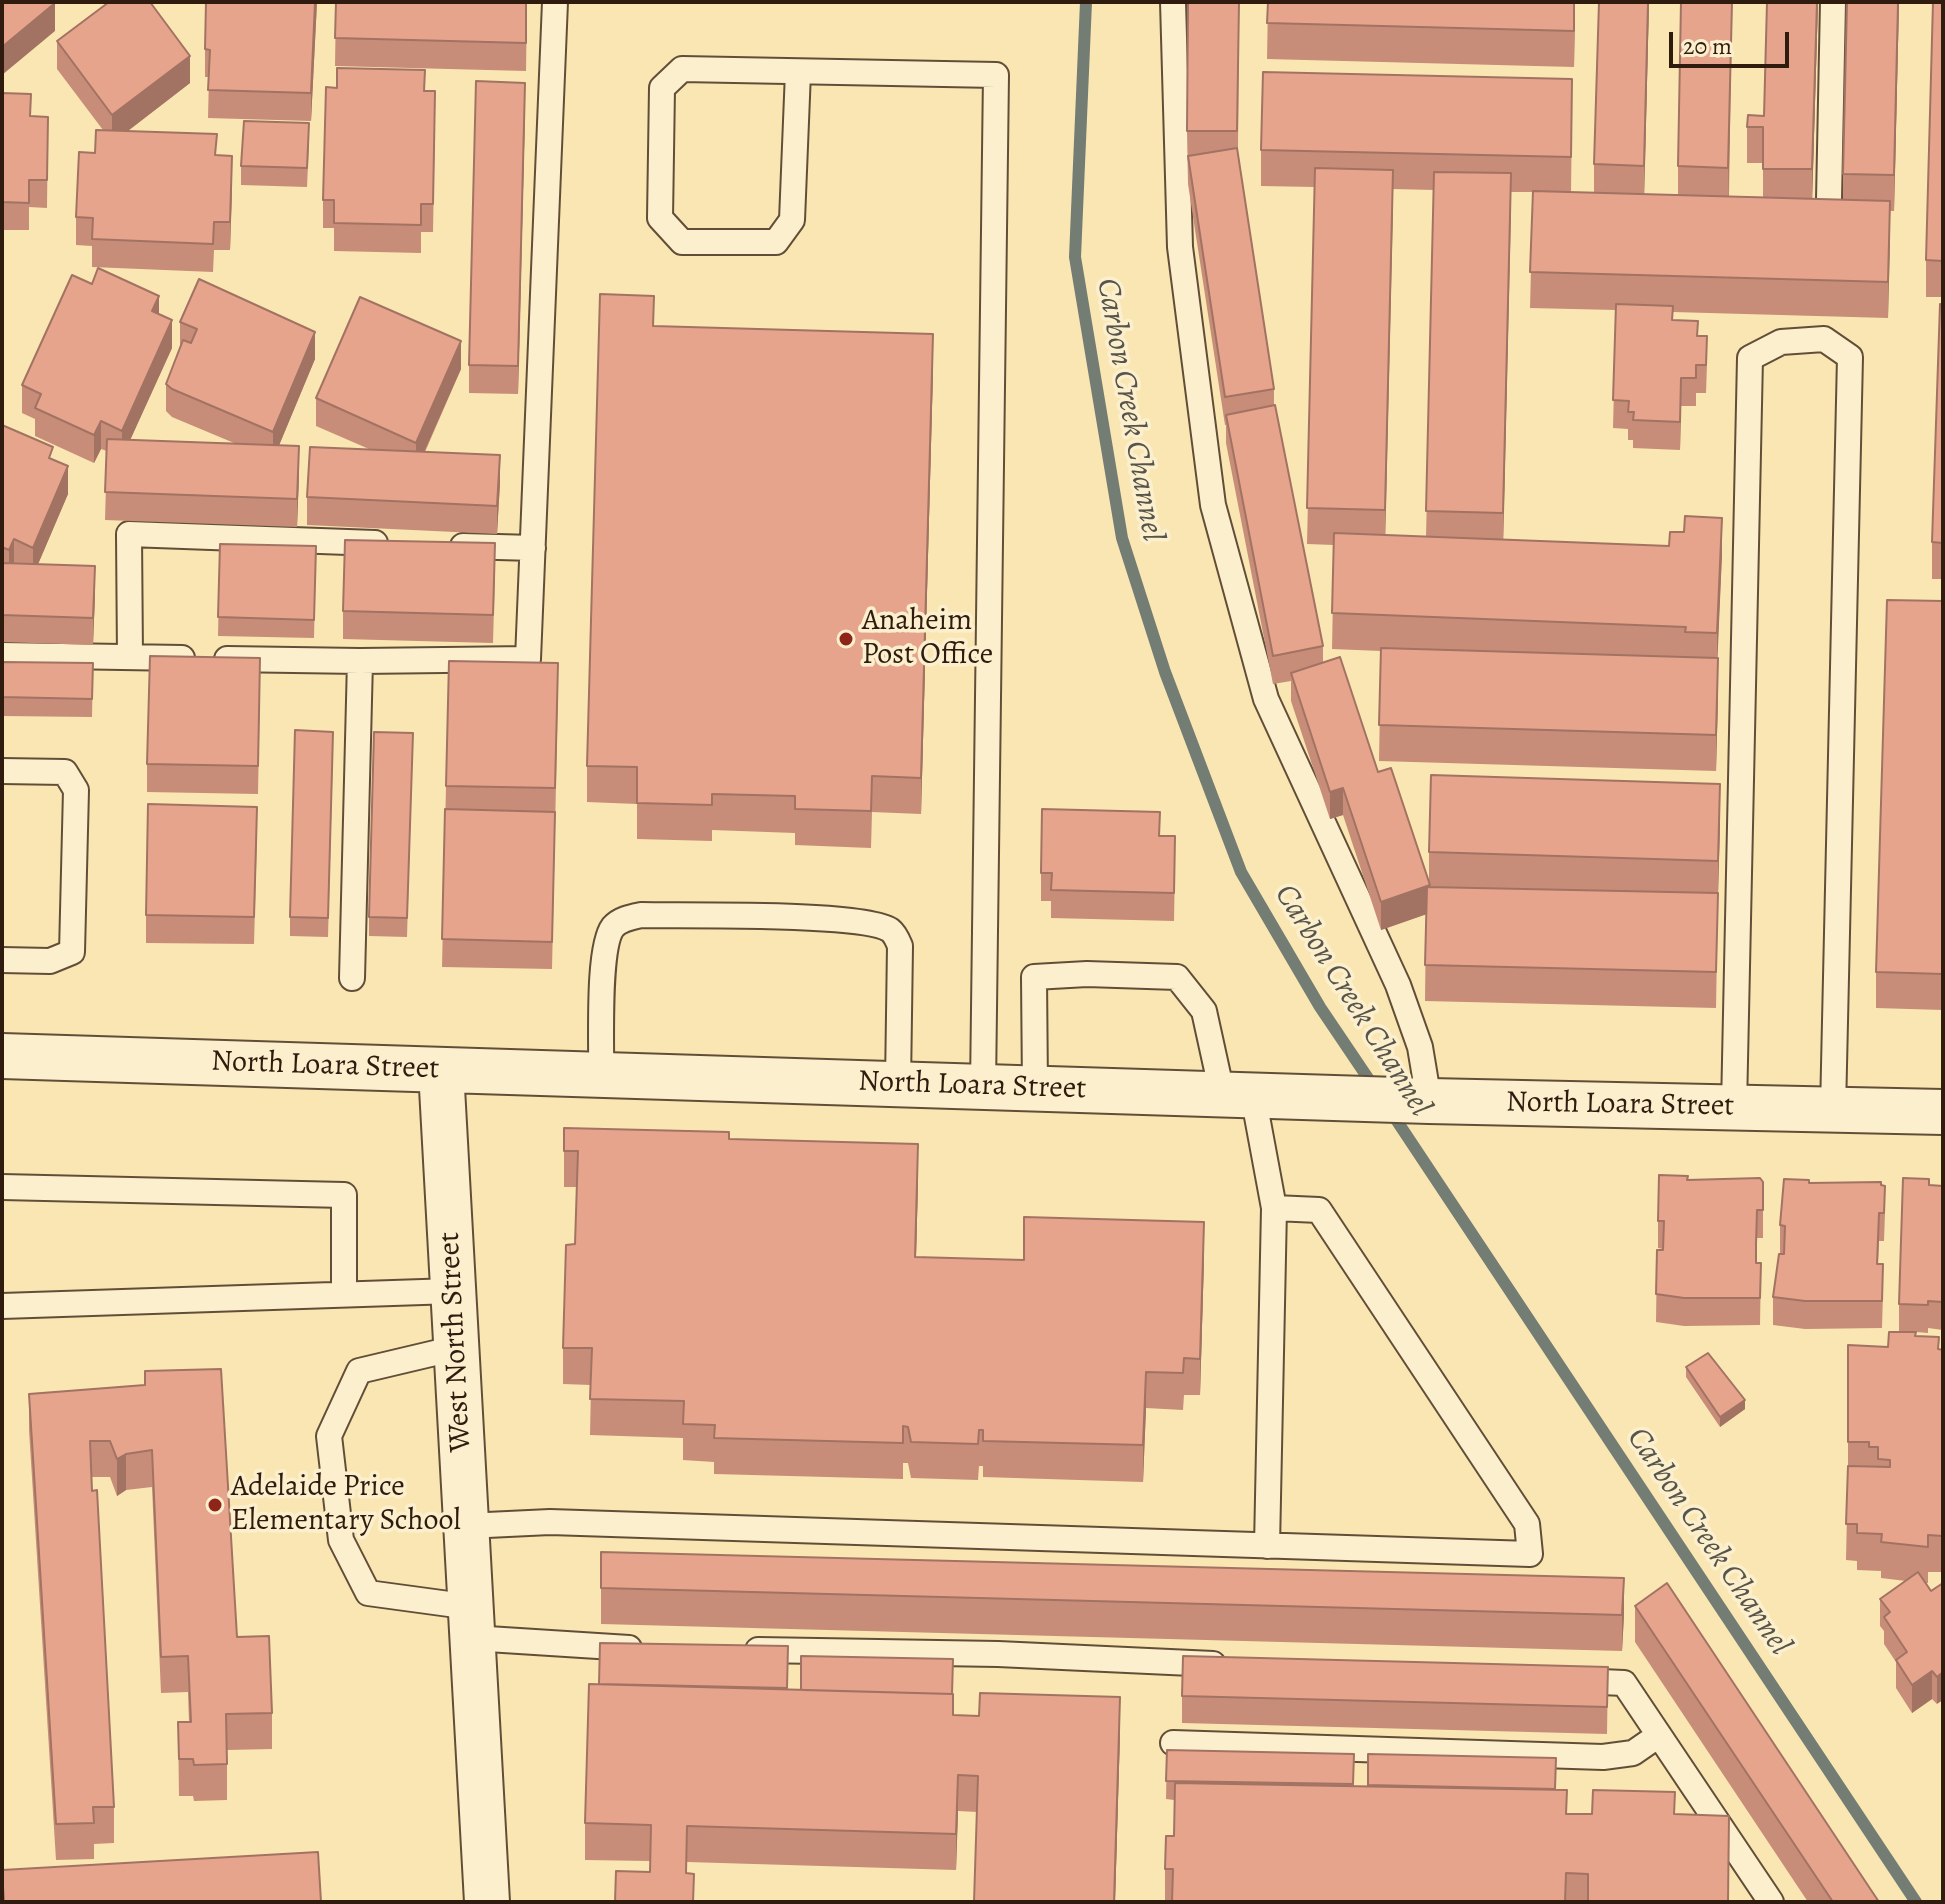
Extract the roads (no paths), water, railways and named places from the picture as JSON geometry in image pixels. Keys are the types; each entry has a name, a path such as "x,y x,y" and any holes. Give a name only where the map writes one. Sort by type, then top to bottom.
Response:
{"street":[{"name":"North Loara Street","path":"2,1056 1423,1100 1943,1112"},
{"name":"West North Street","path":"441,1070 487,1902"}],"lane":[{"path":"2,655 360,661 528,659 555,2"},
{"path":"1173,2 1180,247 1213,505 1266,699 1398,985 1420,1047 1423,1100"},
{"path":"1829,199 1833,2"},
{"path":"798,72 792,220 776,242 682,242 660,218 662,88 682,69 996,75 983,1086"},
{"path":"1734,1107 1750,358 1781,342 1824,339 1850,357 1833,1110"},
{"path":"130,657 129,534 393,543"},
{"path":"440,545 533,548"},
{"path":"352,978 360,661"},
{"path":"2,771 65,772 76,790 72,952 50,961 2,960"},
{"path":"601,1075 604,958 612,928 622,920 641,915 771,918 866,922 892,931 900,946 898,1083"},
{"path":"1035,1088 1034,977 1177,977 1204,1011 1237,1094 1274,1208 1267,1546"},
{"path":"2,1187 344,1195 344,1294"},
{"path":"466,1526 550,1522 1530,1554 1527,1524 1319,1210 1274,1208"},
{"path":"2,1306 453,1291"},
{"path":"456,1348 359,1371 329,1436 341,1540 368,1593 471,1622 650,1648"},
{"path":"729,1650 998,1654 1232,1665"},
{"path":"1561,1680 1624,1683 1771,1902"},
{"path":"1173,1743 1603,1757 1633,1753 1659,1735"}],"waterway":[{"name":"Carbon Creek Channel","path":"1086,2 1075,257 1122,538 1165,672 1241,872 1320,1007 1376,1090"},
{"name":"Carbon Creek Channel","path":"1389,1109 1916,1902"}],"place":[{"name":"Anaheim Post Office","path":"846,639"},
{"name":"Adelaide Price Elementary School","path":"215,1505"}]}
